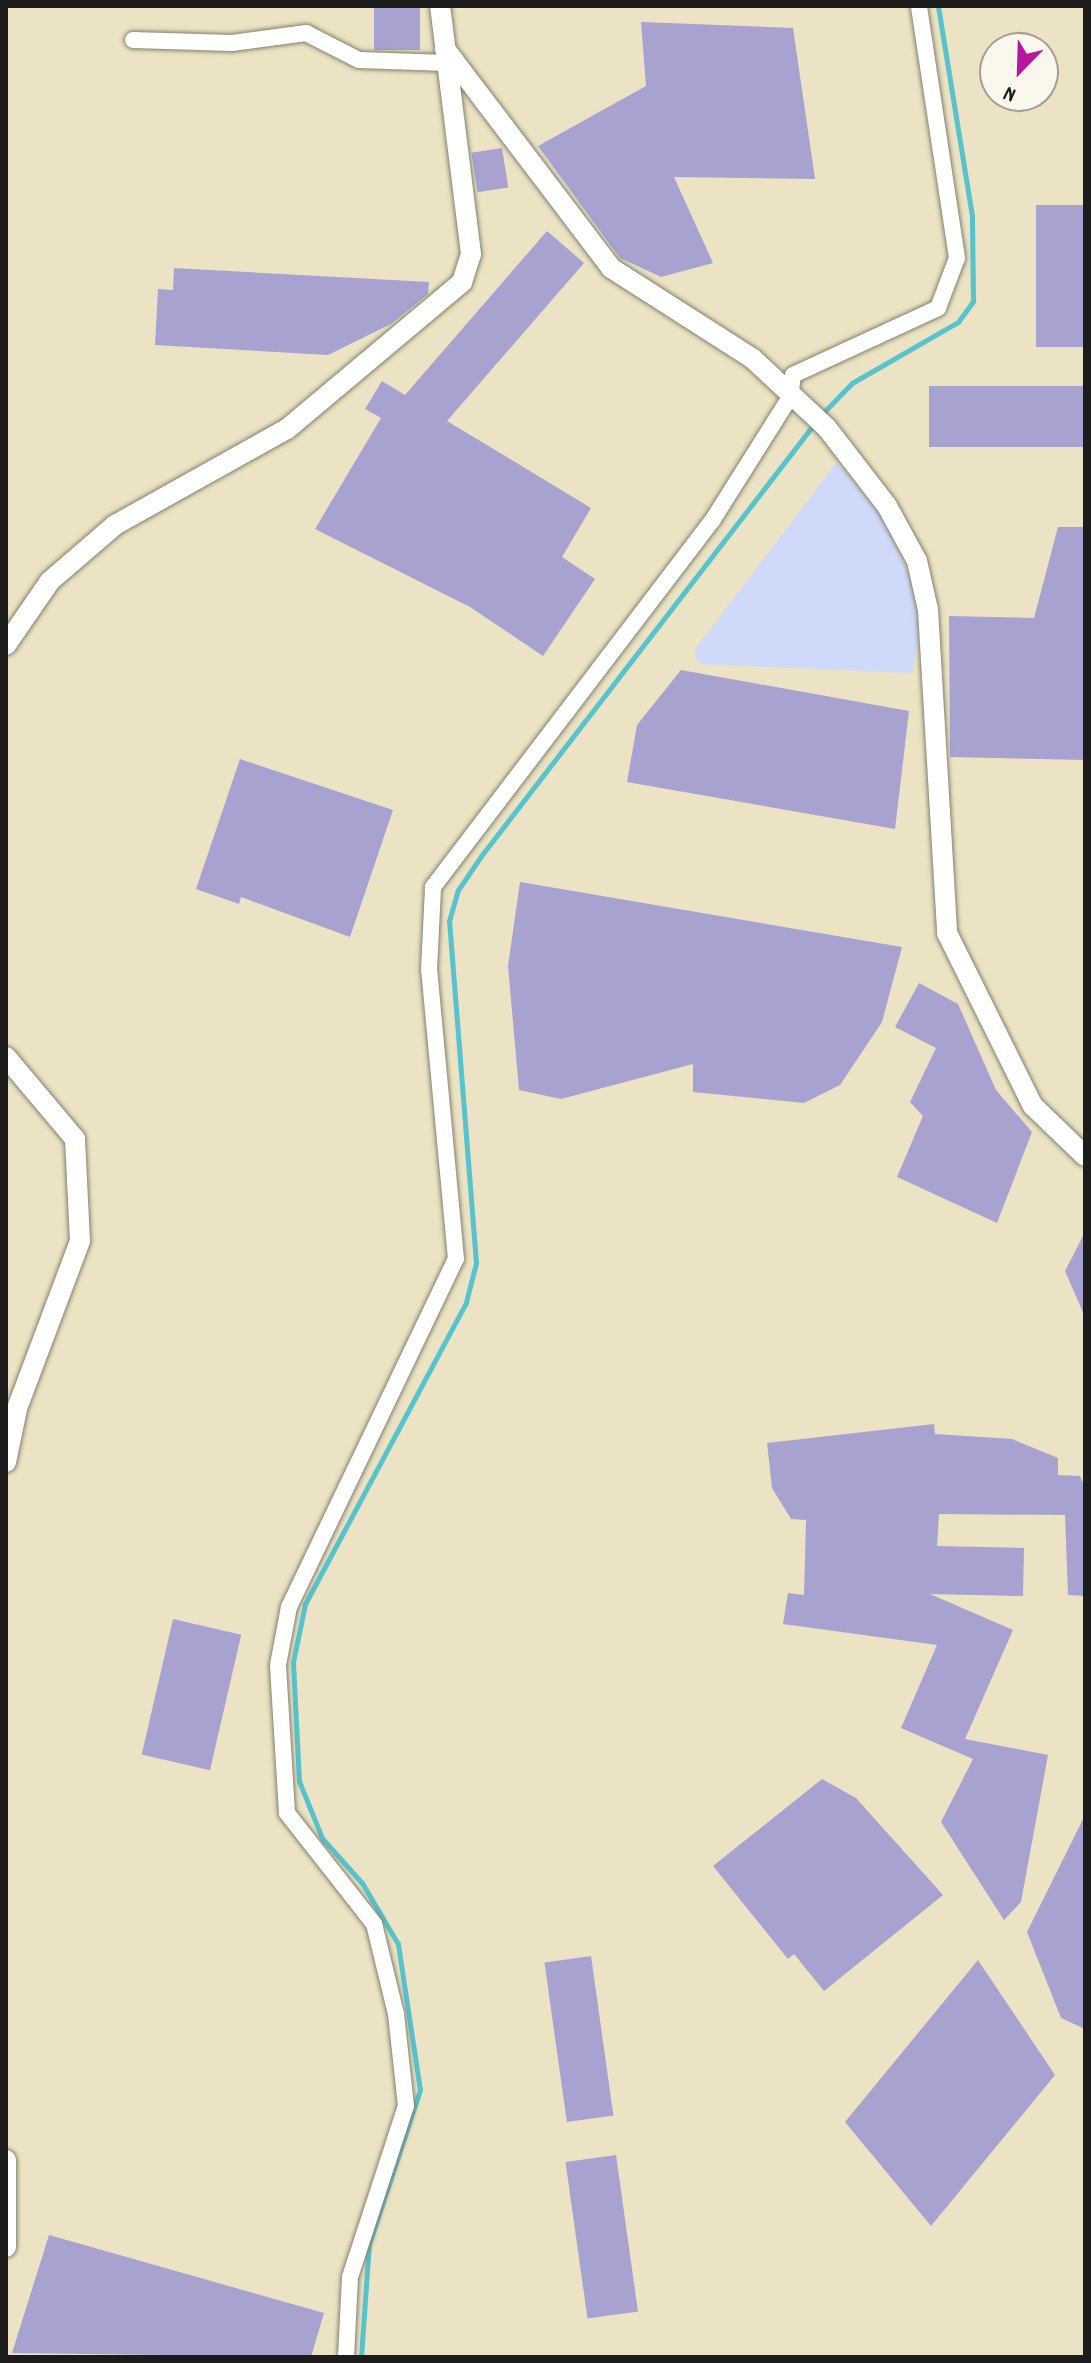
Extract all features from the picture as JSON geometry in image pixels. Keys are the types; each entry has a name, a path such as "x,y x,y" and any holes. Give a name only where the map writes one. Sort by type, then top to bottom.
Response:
{"street":[{"path":"6,645 50,581 115,525 287,429 462,282 471,254 440,6"},
{"path":"346,2357 350,2277 406,2106 396,2014 374,1924 287,1813 278,1665 289,1607 456,1259 429,970 433,887 712,521 795,400 793,375 938,308 957,258 919,6"},
{"path":"133,40 232,43 306,33 359,60 446,56"},
{"path":"446,56 611,268 752,358 827,428 887,506 920,573 935,694 947,933 1033,1106 1085,1156"},
{"path":"6,1057 75,1139 80,1241 17,1409 6,1462"},
{"path":"6,2160 6,2247"}],"shaded area":[{"path":"837,462 881,515 910,577 921,628 912,673 698,664 694,651"}],"building":[{"path":"374,6 420,6 420,50 374,50"},
{"path":"641,22 793,28 815,179 674,177 713,263 661,277 620,258 538,146 646,86"},
{"path":"502,148 508,188 478,192 471,153"},
{"path":"1036,205 1085,205 1085,347 1036,347"},
{"path":"547,231 584,263 447,421 591,508 562,557 595,579 543,656 470,607 315,529 381,418 365,409 382,381 405,395"},
{"path":"174,268 429,282 428,294 391,324 328,355 155,345 158,289 173,290"},
{"path":"929,386 1085,386 1085,447 929,447"},
{"path":"1058,527 1085,527 1085,760 950,757 949,616 1034,618"},
{"path":"681,670 909,711 895,829 627,782 637,725"},
{"path":"240,759 393,810 350,937 241,897 239,904 196,889"},
{"path":"520,882 902,947 882,1022 840,1085 804,1103 693,1092 693,1064 561,1099 519,1090 508,966"},
{"path":"919,983 958,1004 996,1090 1032,1132 997,1223 897,1177 923,1116 910,1102 936,1048 895,1027"},
{"path":"1085,1232 1085,1317 1065,1271"},
{"path":"934,1424 935,1434 1012,1439 1058,1458 1058,1475 1080,1476 1085,1487 1085,1596 1068,1595 1065,1515 939,1514 937,1546 1024,1548 1023,1596 930,1594 1013,1630 965,1739 1048,1755 1021,1902 1004,1920 941,1822 973,1759 901,1728 937,1645 783,1624 788,1593 804,1595 806,1520 791,1519 772,1488 767,1443"},
{"path":"173,1619 241,1635 210,1770 142,1754"},
{"path":"822,1779 856,1798 943,1895 824,1991 794,1954 788,1959 713,1866"},
{"path":"1085,1815 1085,2029 1061,2018 1027,1932"},
{"path":"591,1956 613,2115 567,2122 544,1963"},
{"path":"978,1960 1055,2075 931,2226 845,2122"},
{"path":"616,2155 638,2311 587,2319 565,2162"},
{"path":"49,2235 324,2313 311,2357 12,2353"}],"waterway":[{"path":"820,416 852,383 958,322 973,301 972,216 938,6"},
{"path":"361,2357 369,2244 420,2090 398,1944 362,1883 322,1838 299,1781 293,1662 305,1604 466,1302 476,1263 449,921 458,890 481,856 814,424"}]}
